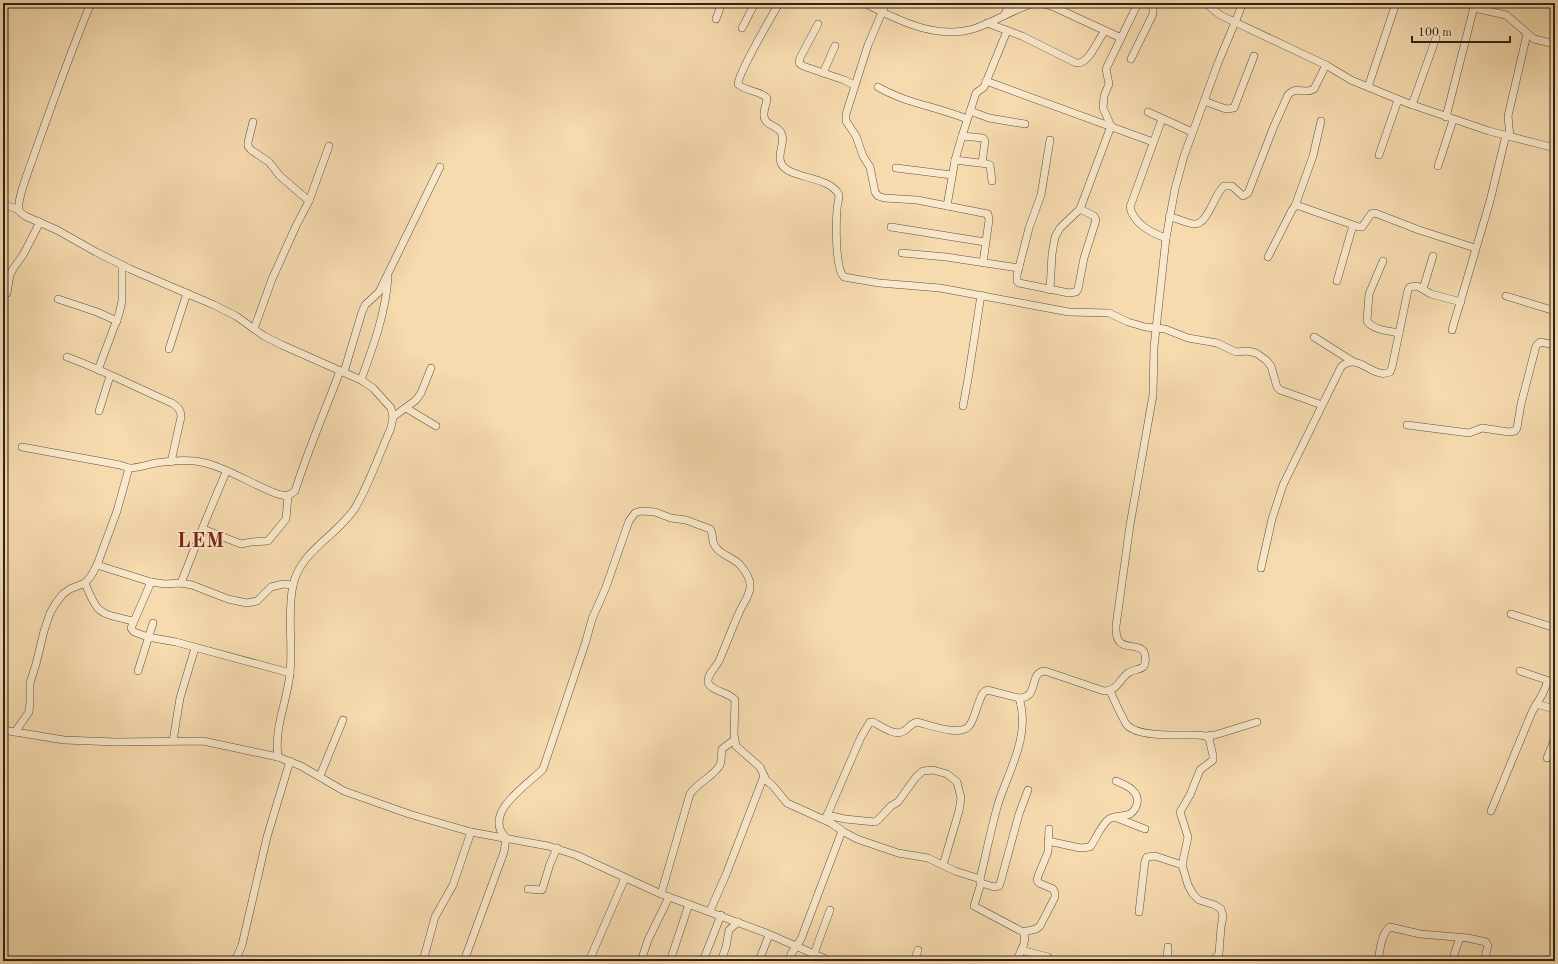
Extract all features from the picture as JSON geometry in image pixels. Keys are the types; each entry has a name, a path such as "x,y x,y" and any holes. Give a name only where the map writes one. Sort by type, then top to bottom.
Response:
{"street":[{"path":"18,209 22,193 62,77 91,3"},
{"path":"716,19 722,3"},
{"path":"742,28 755,3"},
{"path":"779,3 746,63 738,80 738,84 746,89 764,95 767,98 764,118 766,122 782,134 780,159 784,167 795,173 825,182 837,191 839,195 837,214 837,248 839,270 844,277 879,283 940,288 1069,312 1109,313 1119,316 1128,322 1145,327 1172,331 1188,338 1217,343 1236,352 1247,351 1256,353 1266,360 1271,366 1277,387 1280,390 1322,405"},
{"path":"864,3 913,25 934,31 948,32 962,32 1035,3"},
{"path":"886,3 868,45 854,85 847,106 846,121 856,136 863,156 870,167 878,196 884,198 917,200 988,214 989,220 983,262"},
{"path":"1003,15 1011,3"},
{"path":"1040,3 1054,7 1121,38"},
{"path":"1050,290 1052,254 1055,237 1060,228 1080,209 1111,126 1103,108 1104,96 1108,84 1106,69 1138,3"},
{"path":"1131,59 1153,14 1153,6 1148,3"},
{"path":"826,817 861,737 870,722 873,722 895,733 904,732 913,723 917,722 954,731 961,731 970,724 983,692 992,690 1019,698 1028,697 1031,693 1037,674 1041,671 1045,671 1104,691 1110,691 1115,688 1129,672 1143,667 1145,655 1144,651 1140,648 1120,643 1117,638 1116,626 1130,525 1152,401 1156,328 1169,217 1184,156 1192,132 1234,22 1243,3"},
{"path":"1368,86 1396,3"},
{"path":"1207,4 1220,15 1326,65 1342,76 1398,100 1450,119 1555,148"},
{"path":"1438,166 1475,5 1506,15 1513,19 1526,34 1534,39 1555,44"},
{"path":"987,23 1039,44 1080,64 1091,54 1097,41 1105,31"},
{"path":"818,24 800,58 799,63 802,66 823,72 854,85"},
{"path":"947,206 955,160 976,93 984,87 1007,31"},
{"path":"1452,330 1508,136 1508,116 1526,34"},
{"path":"1412,105 1436,38"},
{"path":"823,72 835,46"},
{"path":"1204,101 1226,109 1234,108 1254,56"},
{"path":"1169,217 1194,224 1202,222 1215,198 1224,186 1232,186 1239,194 1246,196 1288,95 1296,90 1308,91 1314,89 1326,65"},
{"path":"986,81 1154,142"},
{"path":"878,88 893,96 968,118"},
{"path":"1379,155 1398,100"},
{"path":"970,111 989,118 1025,124"},
{"path":"1148,112 1192,132"},
{"path":"1162,119 1130,207 1131,213 1144,227 1166,238"},
{"path":"1268,257 1295,206 1313,156 1321,121"},
{"path":"253,122 248,146 251,150 268,162 280,176 310,201"},
{"path":"962,136 983,138 985,141 985,146 982,163"},
{"path":"1050,140 1042,195 1030,228 1019,268 1017,281 1019,283 1073,294 1076,292 1078,289 1084,258 1096,220 1094,216 1080,209"},
{"path":"254,329 282,255 310,201 329,146"},
{"path":"955,160 990,165 992,181"},
{"path":"22,447 120,465 128,468 157,463 197,461 217,467 266,490 288,496 295,491 308,452 342,372 365,305 379,292 440,167"},
{"path":"896,168 952,175"},
{"path":"3,205 18,209 21,213 57,230 122,265 236,316 254,329 282,345 361,380 384,398 391,408 393,418 391,428 364,492 354,509 343,523 304,560 293,585 291,606 290,673 278,723 278,756"},
{"path":"1295,206 1303,207 1362,227 1371,214 1375,213 1419,230 1475,248"},
{"path":"7,293 10,276 13,269 23,255 40,222"},
{"path":"1337,281 1353,225"},
{"path":"891,227 985,242"},
{"path":"902,253 946,257 1019,268"},
{"path":"1423,289 1433,256"},
{"path":"1384,260 1369,294 1367,321 1369,325 1374,327 1399,333"},
{"path":"98,370 117,321 122,302 122,265"},
{"path":"361,380 384,310 389,273"},
{"path":"1314,336 1352,362 1381,373 1386,373 1390,372 1392,367 1408,290 1410,287 1413,286 1423,289 1431,294 1461,302"},
{"path":"169,349 187,293"},
{"path":"963,406 970,372 981,295"},
{"path":"1506,296 1555,311"},
{"path":"58,299 97,312 117,321"},
{"path":"1407,425 1470,433 1487,428 1510,432 1515,431 1517,428 1521,404 1536,346 1540,342 1555,345"},
{"path":"67,357 178,407 181,412 181,418 170,462"},
{"path":"1261,568 1272,519 1283,485 1341,367 1345,362 1352,362"},
{"path":"393,418 416,400 421,393 431,368"},
{"path":"99,411 110,376"},
{"path":"406,408 436,426"},
{"path":"15,732 29,712 30,684 50,613 63,594 70,589 85,583 92,576 117,511 128,468"},
{"path":"181,583 226,472"},
{"path":"203,528 242,544 268,541 286,519 288,496"},
{"path":"464,961 504,852 506,838 500,829 503,810 520,788 543,769 592,619 606,588 629,521 636,513 641,511 654,512 672,518 686,520 710,529 712,531 713,544 716,548 737,562 749,580 750,587 748,594 718,664 708,678 708,682 712,687 735,700 734,740 740,750 760,767 764,776 787,803 826,817 874,822 878,820 890,806 898,802 916,777 923,771 933,770 947,774 957,782 961,798 959,811 943,865"},
{"path":"97,565 151,582 192,585 241,603 257,601 271,587 283,584 293,585"},
{"path":"151,582 133,621 131,628 132,631 148,637 176,642 290,673"},
{"path":"85,583 92,600 100,611 107,615 133,621"},
{"path":"1511,614 1555,628"},
{"path":"138,671 153,623"},
{"path":"173,741 180,698 195,648"},
{"path":"1491,811 1500,786 1536,704 1552,682 1520,671"},
{"path":"1110,691 1127,725 1133,729 1162,735 1206,736 1215,735 1257,722"},
{"path":"1019,698 1023,717 1018,750 999,804 974,906 1023,932 1036,929 1040,926 1055,893 1053,889 1039,882 1038,880 1038,876 1047,857 1049,829"},
{"path":"1536,704 1555,710"},
{"path":"320,776 343,720"},
{"path":"3,730 64,740 116,742 203,741 278,756 320,776 344,791 422,818 471,832 557,848 592,862 661,894 721,915 830,961"},
{"path":"1206,736 1209,738 1214,756 1213,760 1200,770 1190,796 1180,812 1188,837 1182,865 1184,875 1193,894 1199,900 1221,909 1223,916 1218,954 1212,961"},
{"path":"1547,758 1555,738"},
{"path":"661,894 690,794 694,788 719,766 722,761 722,749 734,740"},
{"path":"235,961 242,945 267,837 290,761"},
{"path":"710,912 764,776"},
{"path":"1048,841 1080,848 1090,847 1106,823 1114,817 1130,814 1135,809 1137,796 1133,790 1116,781"},
{"path":"826,817 842,831 857,839 898,853 928,858 994,887 999,886 1000,884 1019,814 1028,790"},
{"path":"1114,817 1145,829"},
{"path":"789,961 791,954 801,939 842,831"},
{"path":"423,961 435,917 453,885 471,832"},
{"path":"528,889 542,890 550,864 557,848"},
{"path":"1140,912 1145,861 1147,857 1155,856 1182,865"},
{"path":"589,961 625,878"},
{"path":"641,961 648,940 669,897"},
{"path":"670,961 689,904"},
{"path":"814,954 830,910"},
{"path":"703,961 721,915"},
{"path":"720,961 726,946 729,930 738,922"},
{"path":"1378,961 1384,934 1390,927 1420,934 1460,937 1486,942 1488,946 1484,961"},
{"path":"1016,961 1025,938 1023,932"},
{"path":"759,961 769,935"},
{"path":"1452,961 1460,937"},
{"path":"1166,961 1168,947"},
{"path":"914,961 918,950"},
{"path":"1021,950 1048,957 1051,961"}],"district":[{"name":"LEM","path":"201,540"}]}
